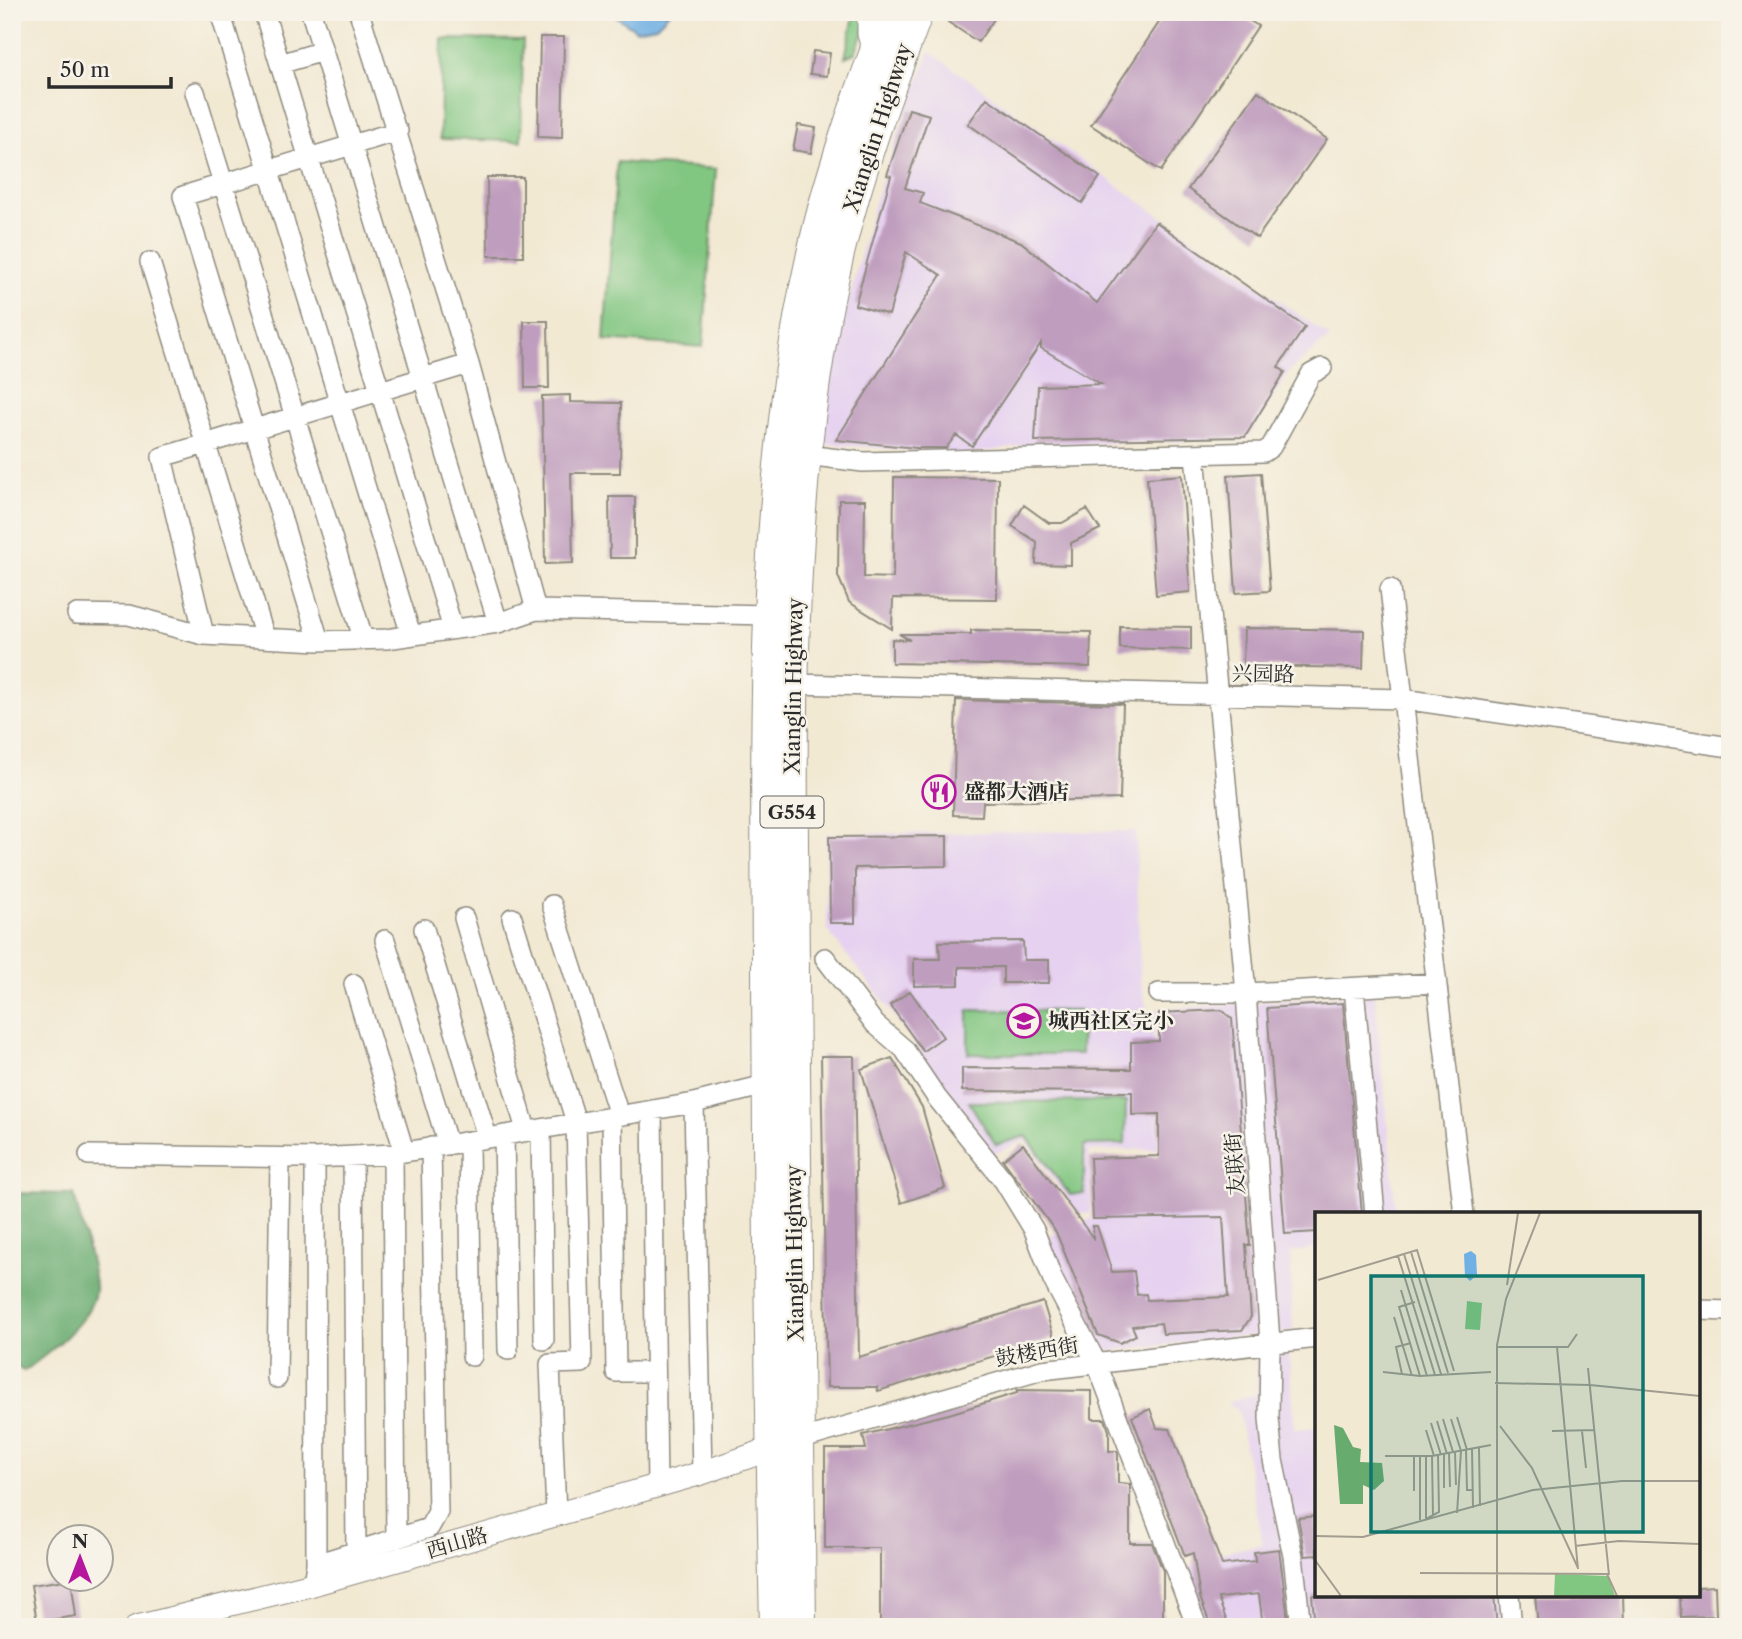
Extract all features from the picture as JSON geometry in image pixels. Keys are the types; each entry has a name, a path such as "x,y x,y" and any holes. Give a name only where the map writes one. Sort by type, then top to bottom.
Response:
{"highway":[{"name":"Xianglin Highway","path":"800,1627 785,1444 769,1084 769,615 782,438 807,285 823,214 891,12"},
{"name":"Xianglin Highway","path":"776,1627 785,1444 793,684 797,555 806,455 821,343 838,255 869,148 917,12"}],"street":[{"path":"220,12 411,635"},
{"path":"264,12 453,629"},
{"path":"311,12 498,623"},
{"path":"359,12 469,364 536,610"},
{"path":"869,12 869,34 875,55"},
{"path":"280,64 323,51"},
{"path":"195,92 363,638"},
{"path":"319,641 183,196 398,131"},
{"path":"150,262 265,638"},
{"path":"204,635 162,457 469,364"},
{"path":"806,455 863,462 1248,454 1271,447 1300,390 1311,374 1322,368"},
{"name":"友联街","path":"1195,455 1246,993 1270,1342 1269,1418 1273,1460 1293,1556 1301,1627"},
{"path":"1390,589 1464,1212"},
{"path":"77,614 129,615 204,635 319,641 411,635 498,623 536,610 769,615"},
{"name":"兴园路","path":"793,684 1403,699 1730,747"},
{"path":"552,905 615,1116 616,1372 655,1372"},
{"path":"464,918 533,1130 544,1340"},
{"path":"512,918 576,1122 582,1363 550,1364 556,1515"},
{"path":"424,929 487,1138 508,1350"},
{"path":"315,1158 315,1574 356,1553 429,1528 438,1512 440,1146 385,940"},
{"path":"825,958 875,1024 905,1049 937,1098 1004,1181 1034,1230 1053,1280 1097,1364 1198,1627"},
{"path":"354,984 398,1152 396,1539"},
{"path":"1159,993 1246,993 1436,984"},
{"path":"1354,988 1375,1212"},
{"path":"89,1154 353,1157 440,1146 694,1103 769,1084"},
{"path":"694,1103 702,1473"},
{"path":"652,1110 657,1486"},
{"path":"472,1356 487,1138"},
{"path":"353,1157 356,1553"},
{"path":"277,1378 280,1158"},
{"path":"1700,1311 1730,1311"},
{"name":"鼓楼西街","path":"785,1444 1042,1370 1315,1338"},
{"name":"西山路","path":"137,1627 246,1603 315,1574 556,1515 702,1473 785,1444"},
{"path":"1509,1597 1512,1627"}],"shaded area":[{"path":"930,52 1330,337 1290,370 1247,439 1021,446 963,455 819,443 835,355 874,204 903,119"},
{"name":"城西社区完小","path":"1136,831 1140,979 1154,1041 1158,1149 1089,1151 1090,1213 1079,1214 1025,1140 994,1154 884,1002 827,930 826,834"},
{"path":"1375,994 1396,1212 1315,1212 1315,1249 1290,1252 1293,1331 1096,1352 1046,1237 1092,1219 1090,1158 1159,1156 1155,1010"},
{"path":"1289,1353 1295,1429 1315,1427 1315,1597 1503,1597 1505,1627 1203,1627 1184,1574 1200,1557 1263,1544 1238,1409 1227,1402 1257,1394 1257,1357"}],"green space":[{"path":"855,12 871,12 855,53 845,57"},
{"path":"442,39 523,40 521,141 440,139"},
{"path":"617,162 716,169 703,347 604,340"},
{"path":"968,1010 1082,1011 1081,1054 968,1054"},
{"path":"1126,1101 1125,1144 1084,1145 1084,1193 1070,1195 1026,1136 996,1145 969,1102"},
{"path":"12,1193 74,1194 95,1283 92,1302 77,1325 24,1371 12,1365"}],"water":[{"path":"610,12 670,12 656,26 636,30"}],"building":[{"path":"955,12 999,12 978,42 948,22"},
{"path":"1166,12 1236,12 1258,26 1161,171 1091,125"},
{"path":"540,37 564,37 562,138 538,137"},
{"path":"813,51 830,53 827,76 810,74"},
{"path":"1258,91 1327,139 1257,238 1188,189"},
{"path":"987,98 1100,177 1082,203 968,124"},
{"path":"909,109 929,115 905,188 923,193 920,203 1021,242 1097,303 1156,222 1305,327 1278,367 1285,372 1245,437 1035,441 1038,386 1101,384 1041,348 1041,343 972,446 956,435 946,448 917,448 836,440 941,275 906,252 889,315 855,305 891,176 887,175"},
{"path":"798,125 816,128 811,153 793,150"},
{"path":"487,177 523,177 523,256 488,256"},
{"path":"524,321 548,321 549,388 525,388"},
{"path":"570,395 570,402 621,403 620,473 571,473 573,563 545,564 542,396"},
{"path":"1261,473 1270,591 1236,593 1228,475"},
{"path":"1182,475 1190,592 1156,595 1147,478"},
{"path":"894,477 998,478 997,599 893,598 892,629 849,602 838,576 839,500 865,500 864,577 893,578"},
{"path":"609,497 635,497 635,558 610,558"},
{"path":"1024,505 1049,523 1062,523 1087,509 1100,529 1071,543 1071,565 1036,564 1037,542 1012,526"},
{"path":"1120,626 1191,627 1191,650 1120,648"},
{"path":"1244,628 1364,630 1363,668 1243,666"},
{"path":"971,630 1091,632 1090,667 892,663 892,639 910,640 899,634 971,634"},
{"path":"956,700 1123,704 1120,799 983,802 982,816 953,815"},
{"path":"947,836 947,866 855,868 855,923 830,923 829,837"},
{"path":"1023,941 1024,960 1049,960 1049,983 1003,983 1003,967 959,967 959,985 914,986 914,959 940,959 939,942"},
{"path":"910,991 943,1037 923,1051 890,1005"},
{"path":"1343,1003 1362,1212 1315,1212 1315,1232 1285,1234 1267,1008"},
{"path":"1222,1010 1232,1019 1250,1245 1246,1245 1251,1317 1242,1330 1163,1334 1161,1323 1132,1326 1136,1335 1120,1343 1098,1335 1056,1232 1003,1160 1023,1144 1093,1238 1093,1226 1097,1226 1112,1272 1134,1271 1137,1295 1146,1294 1147,1300 1228,1297 1223,1217 1093,1219 1090,1158 1159,1156 1159,1114 1132,1115 1132,1092 962,1091 962,1068 1131,1069 1131,1042 1159,1041 1159,1013"},
{"path":"821,1056 854,1056 859,1357 1043,1302 1054,1338 878,1391 877,1387 827,1387"},
{"path":"892,1058 922,1107 945,1188 901,1203 861,1069"},
{"path":"1017,1390 1092,1391 1092,1419 1105,1419 1109,1431 1109,1451 1117,1451 1118,1454 1118,1483 1130,1484 1130,1543 1152,1543 1163,1571 1163,1627 880,1627 880,1548 825,1548 825,1449 866,1449 863,1435 949,1414 1017,1393"},
{"path":"1150,1409 1157,1428 1170,1429 1222,1565 1255,1561 1254,1552 1279,1549 1289,1627 1263,1627 1259,1594 1218,1598 1229,1627 1211,1627 1200,1597 1193,1553 1185,1556 1132,1417"},
{"path":"1315,1516 1315,1555 1305,1556 1298,1518"},
{"path":"46,1583 46,1594 73,1594 76,1616 37,1622 31,1585"},
{"path":"1715,1586 1716,1616 1681,1617 1680,1597 1700,1597 1700,1587"},
{"path":"1312,1595 1494,1597 1497,1627 1315,1627"},
{"path":"1535,1597 1623,1597 1624,1627 1538,1627"}],"place":[{"name":"盛都大酒店","path":"939,792"},
{"name":"城西社区完小","path":"1024,1021"}]}
